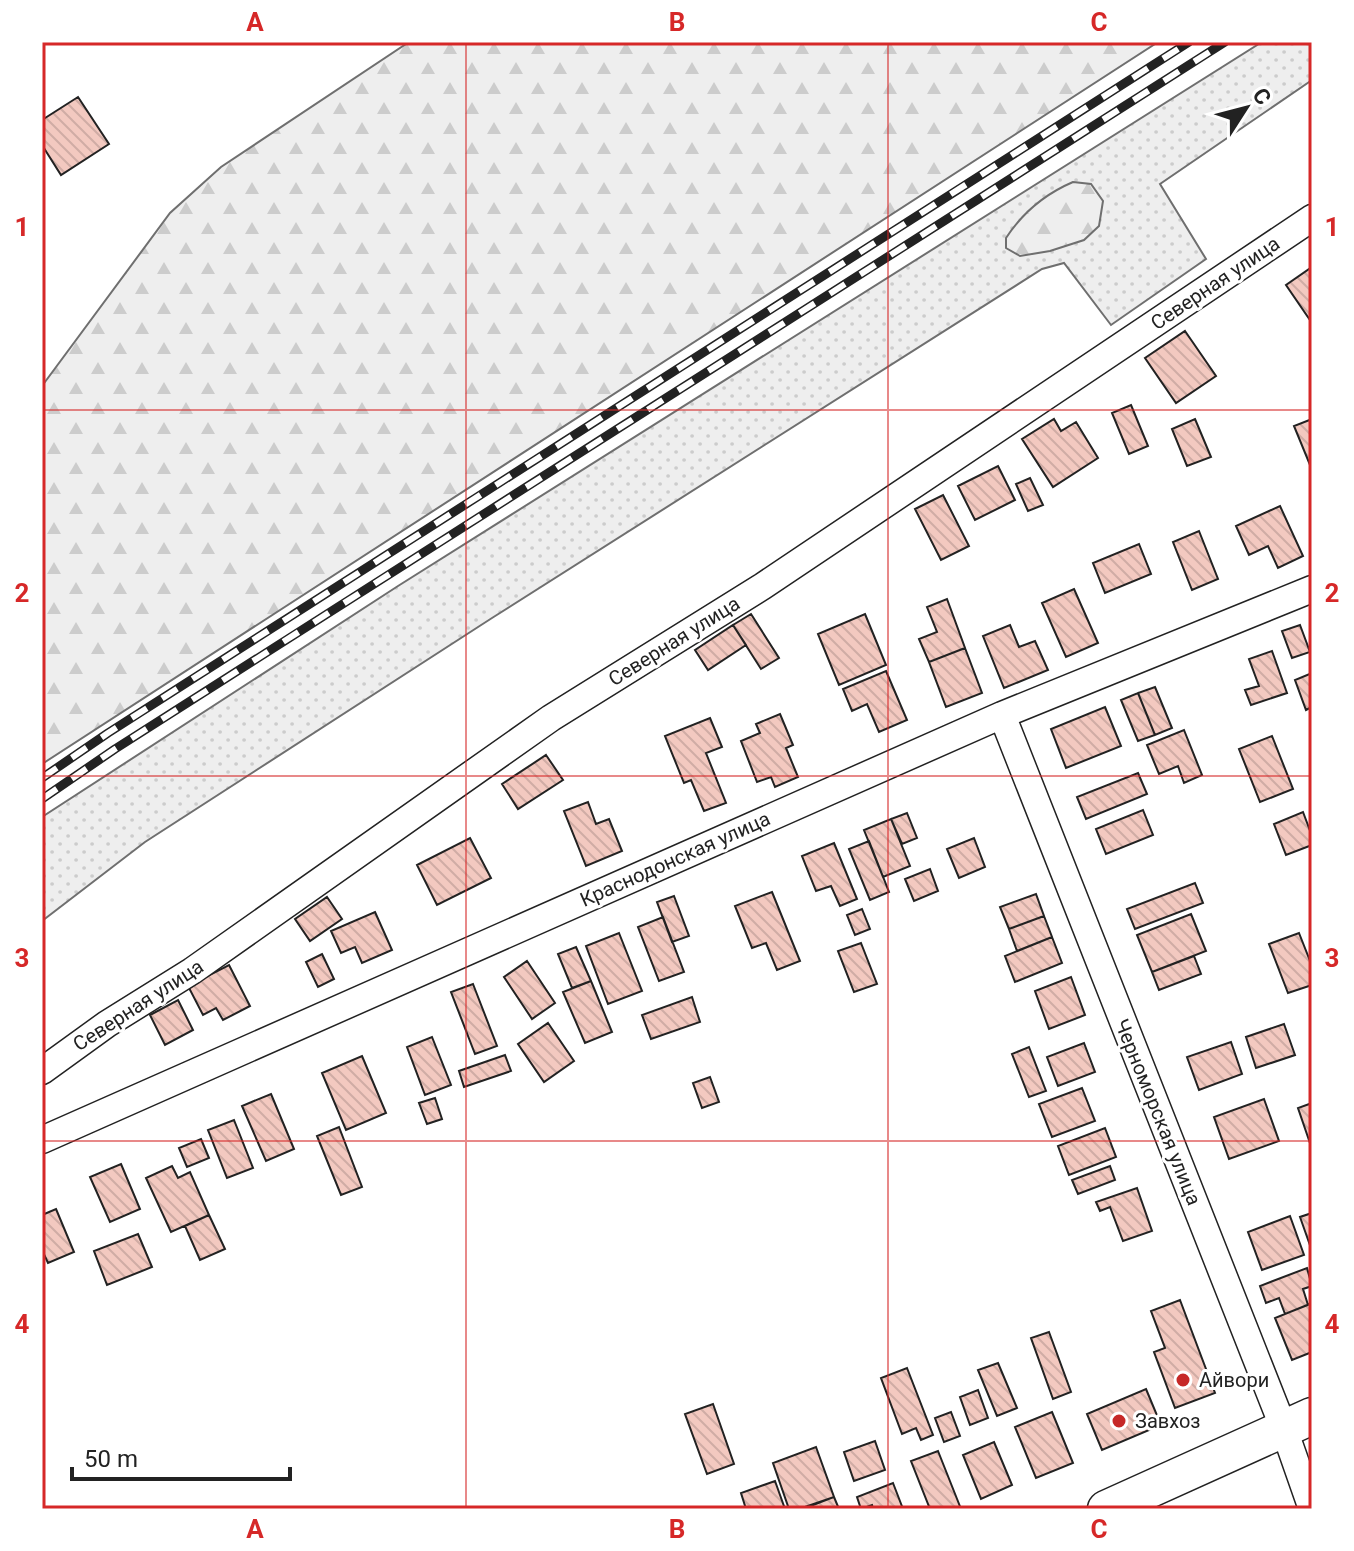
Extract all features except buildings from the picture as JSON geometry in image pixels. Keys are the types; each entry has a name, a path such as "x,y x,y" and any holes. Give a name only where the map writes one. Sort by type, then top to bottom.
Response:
{"street":[{"name":"Северная улица","path":"42,1071 107,1024 192,971 551,718 763,586 1312,218"},
{"name":"Краснодонская улица","path":"42,1140 1002,715 1312,589"},
{"name":"Черноморская улица","path":"1002,715 1298,1423 1312,1509"},
{"path":"1106,1509 1298,1423"}],"green space":[{"path":"409,42 1158,42 42,764 42,386 170,213 221,167"},
{"path":"1262,42 1312,42 1312,80 1160,184 1206,259 1111,325 1064,263 1042,269 145,842 42,921 42,817 398,586"},
{"path":"1073,182 1091,184 1103,201 1099,226 1084,240 1050,251 1020,256 1006,248 1006,238 1027,212 1053,192"}],"railway":[{"path":"42,778 1189,42"},
{"path":"42,799 115,749 1225,42"}],"place":[{"name":"Айвори","path":"1183,1380"},
{"name":"Завхоз","path":"1119,1421"}]}
